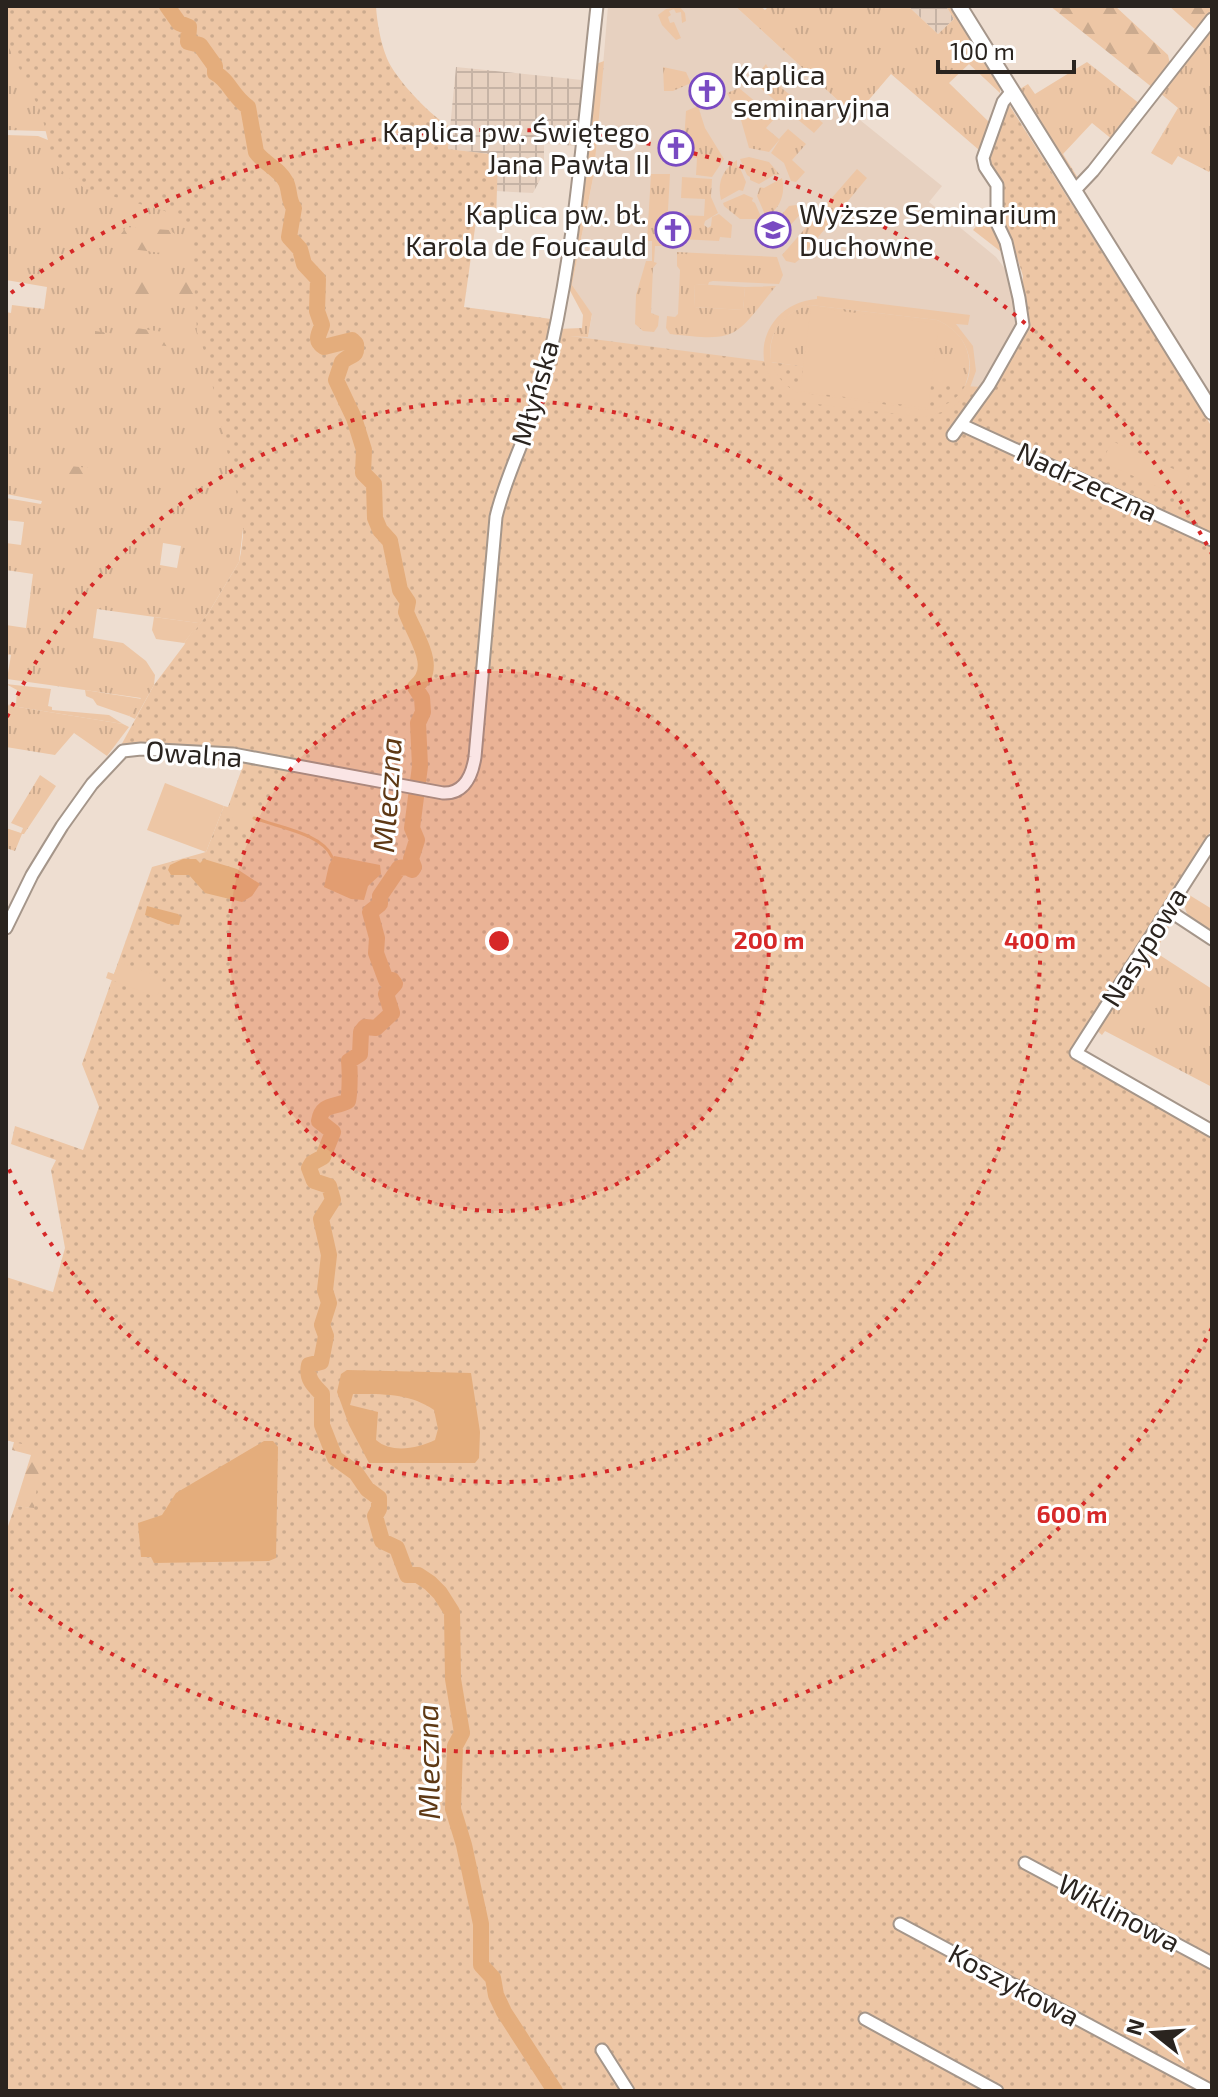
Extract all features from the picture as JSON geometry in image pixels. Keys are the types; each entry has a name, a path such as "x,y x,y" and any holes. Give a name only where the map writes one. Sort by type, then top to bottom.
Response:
{"street":[{"name":"Młyńska","path":"469,779 475,757 496,517 544,380 576,222 597,6"},
{"path":"959,6 1212,412"},
{"path":"1075,190 1212,19"},
{"path":"953,435 989,385 1023,325 1006,242 997,223 997,185 983,158 1003,102 1012,91"},
{"name":"Nadrzeczna","path":"962,425 1212,540"},
{"name":"Owalna","path":"6,928 32,875 62,826 92,784 123,751 141,749 233,754 425,791 455,792 469,779"},
{"name":"Nasypowa","path":"1212,841 1076,1053 1212,1131"},
{"path":"1168,910 1212,939"},
{"name":"Wiklinowa","path":"1025,1863 1212,1963"},
{"name":"Koszykowa","path":"900,1924 1212,2091"},
{"path":"865,2019 997,2091"},
{"path":"602,2050 628,2091"}],"shaded area":[{"name":"Wyższe Seminarium Duchowne","path":"608,6 735,6 855,116 942,186 929,202 996,257 1012,278 1019,326 983,387 946,437 562,335 588,337 592,315 572,285 594,173"},
{"path":"908,6 946,6 954,19 938,34"},
{"path":"456,67 582,80 576,146 544,143 544,172 533,193 496,191 497,155 448,149"},
{"path":"334,856 380,865 381,874 368,886 364,900 351,899 324,887"},
{"path":"183,859 196,859 200,863 204,859 237,869 260,884 252,896 242,902 205,893 189,875 171,875 168,870 170,865"},
{"path":"147,906 178,914 181,917 179,925 145,915"},
{"path":"347,1370 471,1373 480,1432 479,1458 475,1463 369,1463 349,1425 337,1392 341,1374","holes":["353,1394 405,1397 425,1404 434,1410 438,1429 435,1440 405,1448 382,1444 376,1440 378,1412 350,1405"]},
{"path":"264,1441 273,1441 278,1447 276,1558 269,1561 154,1563 151,1557 141,1557 138,1523 162,1515 176,1493"}],"green space":[{"path":"6,6 77,132 6,130"},
{"path":"6,6 376,6 388,61 418,100 450,127 448,149 498,155 496,222 476,221 464,307 551,319 549,333 945,385 983,387 1019,326 1023,276 1008,229 1002,225 1003,186 986,162 1008,103 1212,427 1212,829 1073,1051 1212,1132 1212,2091 6,2091 6,1532 15,1506 34,1508 42,1449 6,1440 6,1277 53,1292 65,1248 51,1170 56,1160 11,1144 15,1126 83,1150 99,1107 82,1064 152,867 206,852 224,806 228,807 243,759 119,749 154,685 209,612 239,562 244,527 206,356 197,332 191,229 165,211 86,189 69,178 53,161 41,112 6,42"},
{"path":"735,6 760,6 765,10 769,6 908,6 938,34 954,19 946,6 949,6 1000,86 1000,93 969,64 949,83 989,122 979,150 891,74 855,116"},
{"path":"1050,6 1115,6 1168,55 1170,64 1153,88"},
{"path":"1169,6 1212,6 1212,12 1197,31"},
{"path":"680,7 686,21 682,23 681,12 676,13 674,9 669,11 671,15 668,17 670,23 674,22 681,38 676,40 662,25 658,15 666,9"},
{"path":"1212,29 1212,166 1209,172 1178,156 1172,165 1151,153 1178,108 1160,93"},
{"path":"604,61 594,173 572,285 592,314 588,337 562,336 549,380 557,329 582,328 583,315 567,285 583,200 596,64"},
{"path":"1087,62 1140,104 1113,140 1092,123 1063,154 1078,178 1089,172 1078,181 1020,89 1028,84 1035,94"},
{"path":"766,64 777,84 823,123 814,133 796,118 798,115 785,105 783,107 752,81"},
{"path":"663,67 686,72 691,83 673,91 664,91"},
{"path":"739,88 775,118 766,128 779,139 788,129 806,144 792,160 805,172 796,182 791,181 784,163 771,153 780,139 769,152 749,148 741,120 727,93"},
{"path":"698,106 705,128 724,159 712,177 696,175 697,158 683,157 686,111"},
{"path":"105,115 352,419 167,678 244,559 243,529 239,562 186,644 198,623 97,609 93,638 123,643 146,661 155,675 154,685 135,719 129,716 141,698 7,679 11,655 6,654 6,625 26,628 33,574 6,570 6,543 21,545 24,522 6,520 6,498 41,504 42,501 6,494 6,312 11,313 12,305 44,309 47,287 6,280 6,135 38,136 53,142","holes":["163,543 181,546 177,568 160,565"]},
{"path":"749,157 769,162 780,175 759,184 750,180 740,159"},
{"path":"737,160 746,182 743,191 739,190 721,200 722,177"},
{"path":"857,169 867,178 800,259 795,263 786,261 782,255"},
{"path":"651,174 670,174 666,246 655,246 654,262 657,263 653,268 651,313 659,316 654,332 643,331 635,324 636,295 646,261 652,261 652,241 647,241"},
{"path":"682,177 712,179 711,197 718,213 705,221 704,225 708,228 711,226 712,217 719,214 732,225 731,238 720,237 719,241 679,239 681,215 704,216 705,199 681,198"},
{"path":"782,178 781,200 766,217 757,196 760,187 764,188"},
{"path":"744,194 753,198 762,219 740,219 724,206 723,203"},
{"path":"789,206 805,209 777,240 773,225"},
{"path":"985,216 991,216 1002,247 1000,251 973,230"},
{"path":"126,227 169,230 175,234 177,255 116,247"},
{"path":"677,252 777,257 783,275 779,284 713,281 708,285 695,284 694,307 743,310 745,287 776,286 751,317 733,332 710,337 670,334 666,328 667,316 675,317 678,314 680,270"},
{"path":"133,274 201,282 198,304 131,296"},
{"path":"695,284 745,287 743,310 694,307"},
{"path":"817,296 970,315 968,325 956,324 973,346 976,371 968,393 950,410 923,417 800,402 782,391 770,377 764,361 764,344 770,328 781,314 796,304 817,299","holes":["810,305 937,320 953,330 969,356 970,371 965,385 957,397 943,406 925,410 796,392 783,382 771,358 771,344 783,320"]},
{"path":"810,305 937,320 956,332 966,349 969,369 963,390 771,362 771,342 778,326 792,313"},
{"path":"811,307 939,324 928,408 800,391"},
{"path":"123,326 190,336 189,349 95,337 95,331 122,335"},
{"path":"1112,441 1189,476 1178,496 1102,462"},
{"path":"41,463 99,469 92,482 40,476"},
{"path":"154,617 199,623 184,643 156,639 152,630"},
{"path":"6,684 51,689 48,706 52,710 109,715 123,724 6,705 16,704 17,690"},
{"path":"85,690 142,699 129,716 97,705 86,696"},
{"path":"6,705 129,727 107,756 74,733 55,755 6,747"},
{"path":"40,775 56,786 22,834 15,851 6,848 6,828 21,833 23,828 11,823"},
{"path":"165,783 224,806 206,852 147,830"},
{"path":"233,804 261,809 257,832 242,832 231,815"},
{"path":"1186,893 1212,909 1212,932 1187,913"},
{"path":"1163,924 1169,927 1155,952 1212,989 1212,1087 1105,1031 1102,1035 1095,1029"},
{"path":"119,962 163,978 158,994 153,996 106,978 108,972 114,974"},
{"path":"73,1409 47,1510 15,1506 31,1455 12,1450 14,1442 6,1440 6,1412"}],"waterway":[{"name":"Mleczna","path":"167,6 179,23 189,27 188,42 200,45 215,66 215,73 248,107 256,152 286,182 294,208 289,237 300,249 304,264 318,279 317,311 322,325 319,342 324,347 352,340 356,344 356,352 342,362 336,380 354,418 364,450 363,473 374,484 375,518 390,541 400,590 408,602 406,612 426,661 422,679 415,687 422,698 423,712 418,723 420,766 412,828 417,840 411,859 414,867 412,870 399,868 380,896 380,904 370,912 377,938 376,953 386,980 392,980 395,984 386,994 392,1013 376,1028 365,1027 361,1032 360,1054 349,1061 348,1101 323,1111 319,1121 333,1132 323,1157 309,1168 314,1181 329,1186 333,1200 321,1219 329,1255 325,1290 329,1303 322,1325 326,1336 321,1362 309,1365 308,1374 322,1394 322,1425 335,1458 356,1473 367,1489 379,1498 375,1516 382,1541 397,1548 407,1575 418,1575 430,1583 452,1612 453,1679 462,1733 455,1746 453,1809 481,1924 481,1965 493,1978 504,2012 555,2091"},
{"path":"254,818 309,836 327,849 332,857"}],"place":[{"name":"Kaplica seminaryjna","path":"707,91"},
{"name":"Kaplica pw. Świętego Jana Pawła II","path":"676,148"},
{"name":"Kaplica pw. bł. Karola de Foucauld","path":"673,230"},
{"name":"Wyższe Seminarium Duchowne","path":"773,230"}]}
